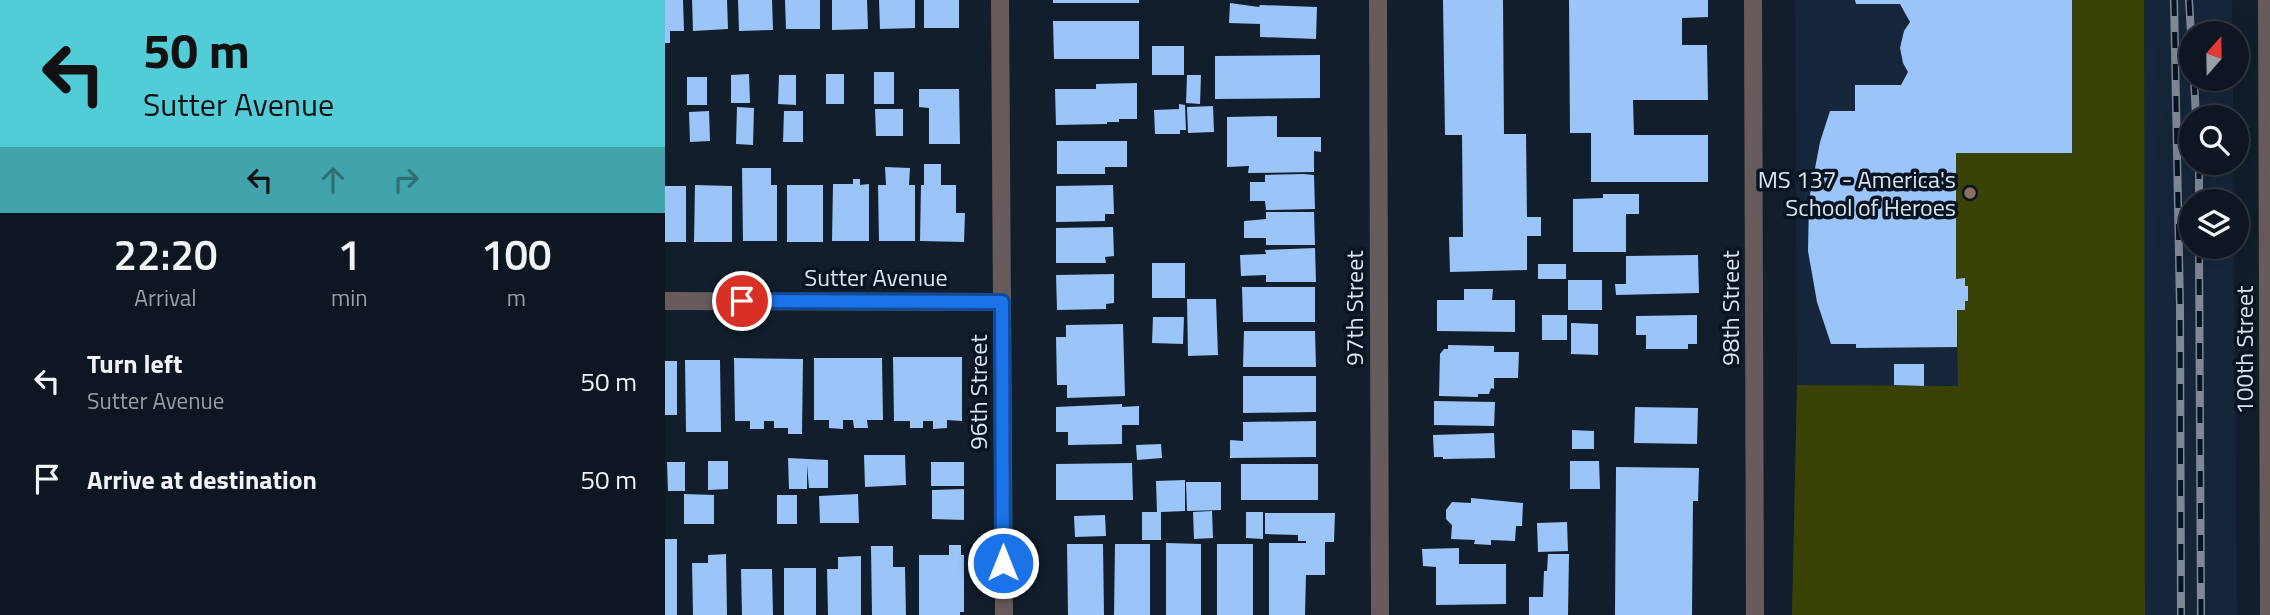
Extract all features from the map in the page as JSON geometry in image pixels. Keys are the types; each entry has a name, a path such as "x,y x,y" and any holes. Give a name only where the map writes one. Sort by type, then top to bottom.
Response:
{"street":[{"name":"96th Street","path":"1000,0 1004,615"},
{"name":"97th Street","path":"1378,0 1380,615"},
{"name":"98th Street","path":"1753,0 1755,615"},
{"name":"100th Street","path":"2267,0 2269,615"},
{"name":"Sutter Avenue","path":"665,301 1002,302"}],"shaded area":[{"name":"MS 137 - America's School of Heroes","path":"1795,0 2232,0 2232,21 2179,21 2179,91 2233,91 2233,105 2179,105 2179,175 2233,175 2234,189 2179,189 2179,259 2234,259 2237,615 1792,615 1797,385"}],"green space":[{"name":"MS 137 - America's School of Heroes","path":"2072,0 2144,0 2145,615 1792,615 1797,385 1958,386 1957,310 1965,310 1965,279 1956,279 1956,153 2072,153"}],"building":[{"path":"665,0 683,0 684,31 670,31 670,43 665,43"},
{"path":"692,0 727,0 728,29 693,31"},
{"path":"738,0 772,0 773,30 739,31"},
{"path":"785,0 820,0 820,29 786,29"},
{"path":"832,0 867,0 868,29 832,30"},
{"path":"879,0 915,0 915,28 880,29"},
{"path":"924,0 959,0 959,28 924,28"},
{"path":"1053,0 1139,0 1139,3 1053,3"},
{"path":"1443,0 1503,0 1504,134 1526,134 1527,217 1541,217 1541,236 1527,236 1527,270 1450,272 1449,237 1463,237 1462,135 1445,135"},
{"path":"1569,0 1708,0 1708,17 1682,18 1682,45 1707,45 1708,100 1633,100 1634,135 1708,135 1708,182 1591,182 1591,133 1570,133"},
{"path":"1855,0 2072,0 2072,153 1956,153 1956,279 1965,278 1965,286 1968,286 1965,310 1957,310 1957,347 1856,348 1856,344 1831,344 1817,302 1808,251 1809,200 1820,142 1830,111 1855,111 1855,85 1901,85 1908,72 1900,48 1904,31 1910,22 1900,4 1856,4"},
{"path":"1230,3 1259,7 1317,7 1316,39 1260,37 1260,24 1229,23"},
{"path":"1053,21 1139,21 1139,59 1054,59"},
{"path":"1152,46 1184,46 1184,75 1152,75"},
{"path":"1320,55 1320,98 1215,99 1215,56"},
{"path":"874,72 894,72 894,104 874,104"},
{"path":"749,74 750,103 731,103 731,75"},
{"path":"826,74 844,74 844,104 826,104"},
{"path":"779,75 796,75 796,105 778,104"},
{"path":"1187,75 1201,75 1200,104 1186,103"},
{"path":"687,77 707,77 707,105 687,105"},
{"path":"1137,83 1137,119 1119,119 1119,122 1107,124 1056,125 1055,89 1096,89 1096,84"},
{"path":"919,89 959,89 960,144 929,144 929,108 919,107"},
{"path":"1179,104 1185,105 1186,130 1180,130 1180,134 1155,134 1154,110 1179,109"},
{"path":"1213,106 1214,132 1188,133 1187,107"},
{"path":"737,107 754,108 753,145 736,144"},
{"path":"875,109 903,109 903,136 876,136"},
{"path":"709,111 710,141 690,142 689,112"},
{"path":"784,111 803,111 803,142 783,142"},
{"path":"1277,116 1277,137 1321,137 1321,152 1314,151 1314,172 1248,173 1249,166 1227,167 1227,117"},
{"path":"1057,141 1127,141 1127,167 1105,167 1105,174 1057,174"},
{"path":"924,164 941,164 941,185 956,185 956,213 965,213 964,242 920,241"},
{"path":"885,167 910,168 909,185 915,185 915,241 879,241 878,185 886,185"},
{"path":"742,168 771,168 771,185 777,185 777,241 743,241"},
{"path":"1265,175 1314,175 1315,209 1266,210 1265,201 1250,201 1250,182 1265,182"},
{"path":"853,179 860,179 860,185 869,184 869,241 832,241 833,184 853,184"},
{"path":"695,185 732,186 732,242 694,242"},
{"path":"787,185 823,185 823,242 787,242"},
{"path":"1113,185 1114,214 1105,214 1105,221 1056,222 1056,186"},
{"path":"665,186 686,186 686,242 665,242"},
{"path":"1603,194 1639,194 1639,214 1626,214 1626,252 1573,252 1573,199 1603,198"},
{"path":"1266,212 1314,212 1315,245 1266,245 1266,238 1244,238 1244,221 1266,219"},
{"path":"1113,227 1114,256 1105,257 1106,263 1056,263 1056,228"},
{"path":"1315,248 1316,282 1266,282 1266,275 1241,276 1240,255 1266,254 1265,250"},
{"path":"1698,255 1699,293 1616,295 1615,284 1626,284 1626,256"},
{"path":"1152,263 1185,263 1185,298 1152,298"},
{"path":"1538,264 1566,264 1566,279 1538,279"},
{"path":"1114,274 1114,303 1106,304 1106,309 1057,310 1056,275"},
{"path":"1568,280 1602,280 1602,310 1568,310"},
{"path":"1242,287 1315,287 1315,322 1243,322"},
{"path":"1464,289 1493,289 1492,300 1515,300 1515,332 1437,331 1437,300 1464,300"},
{"path":"1187,299 1216,299 1218,355 1188,356"},
{"path":"1542,315 1567,315 1567,340 1542,340"},
{"path":"1697,315 1697,344 1688,344 1688,349 1646,349 1646,335 1636,335 1636,316"},
{"path":"1153,317 1184,317 1183,344 1152,343"},
{"path":"1571,323 1598,324 1598,355 1571,354"},
{"path":"1123,324 1125,396 1067,398 1067,385 1057,385 1056,337 1066,337 1066,325"},
{"path":"1244,331 1315,331 1316,367 1243,367"},
{"path":"1448,345 1494,346 1494,352 1519,352 1518,378 1494,378 1494,389 1491,388 1489,394 1478,394 1478,397 1439,396 1440,354 1444,349 1448,349"},
{"path":"893,357 962,357 962,421 947,420 947,428 933,429 933,421 923,421 923,428 910,428 910,421 894,421"},
{"path":"734,358 803,359 802,434 788,434 788,428 774,428 774,421 764,421 764,429 750,429 750,421 735,421"},
{"path":"814,358 882,358 883,420 867,420 868,428 854,428 853,420 843,420 843,429 829,428 829,420 814,420"},
{"path":"685,360 720,360 721,432 686,432"},
{"path":"665,361 677,361 677,415 665,415"},
{"path":"1894,364 1924,364 1924,386 1894,385"},
{"path":"1243,376 1316,376 1316,412 1243,413"},
{"path":"1434,401 1495,402 1494,426 1434,425"},
{"path":"1122,404 1122,407 1139,406 1139,425 1122,425 1122,444 1068,445 1068,432 1056,432 1056,407"},
{"path":"1635,407 1698,408 1697,444 1634,443"},
{"path":"1316,421 1316,457 1230,458 1230,440 1243,441 1243,422"},
{"path":"1572,430 1594,431 1594,449 1572,449"},
{"path":"1494,433 1495,458 1434,457 1433,435"},
{"path":"1161,444 1162,458 1137,460 1136,445"},
{"path":"864,455 905,455 906,485 865,487"},
{"path":"788,458 828,460 828,488 809,488 807,465 807,489 789,489"},
{"path":"708,461 728,461 728,489 708,490"},
{"path":"1570,461 1599,461 1600,489 1570,489"},
{"path":"667,462 685,462 685,491 668,491"},
{"path":"931,462 964,462 964,486 931,486"},
{"path":"1132,463 1133,500 1056,500 1056,464"},
{"path":"1241,464 1318,464 1318,500 1241,500"},
{"path":"1616,467 1699,468 1698,501 1693,501 1692,615 1615,615"},
{"path":"1185,480 1185,511 1161,512 1161,540 1142,540 1142,512 1157,512 1156,481"},
{"path":"1186,482 1221,482 1221,510 1187,511"},
{"path":"964,489 964,520 932,519 932,490"},
{"path":"684,494 714,495 714,524 684,524"},
{"path":"858,494 859,523 820,523 819,496"},
{"path":"777,495 797,495 797,524 777,524"},
{"path":"1471,498 1523,503 1522,526 1516,526 1515,541 1491,540 1491,545 1474,544 1475,540 1451,539 1452,525 1446,519 1446,510 1452,502 1471,503"},
{"path":"1212,511 1213,538 1194,539 1193,512"},
{"path":"1246,512 1263,512 1263,539 1246,538"},
{"path":"1265,513 1335,513 1334,542 1325,542 1325,575 1306,575 1305,615 1269,615 1269,543 1306,541 1298,541 1298,535 1265,534"},
{"path":"1105,515 1106,536 1075,537 1074,516"},
{"path":"1567,522 1568,551 1538,552 1537,523"},
{"path":"665,539 677,539 677,615 665,615"},
{"path":"1166,543 1201,544 1201,615 1166,615"},
{"path":"1067,544 1103,544 1104,615 1068,615"},
{"path":"1115,544 1150,544 1150,615 1114,615"},
{"path":"1217,544 1253,544 1253,615 1217,615"},
{"path":"949,545 961,545 961,555 964,555 964,612 960,612 960,615 919,615 919,555 949,555"},
{"path":"871,546 893,546 893,567 905,567 906,615 872,615"},
{"path":"1459,548 1459,564 1506,564 1506,604 1436,605 1436,567 1423,566 1422,549"},
{"path":"726,554 727,615 693,615 692,563 708,563 708,555"},
{"path":"1548,554 1569,554 1568,615 1529,615 1529,597 1543,597"},
{"path":"861,556 861,615 828,615 827,569 838,569 838,557"},
{"path":"784,568 816,568 816,615 784,615"},
{"path":"741,569 772,569 773,615 742,615"}],"railway":[{"path":"2174,0 2180,307 2181,615"},
{"path":"2189,0 2190,21"},
{"path":"2195,91 2195,105"},
{"path":"2199,175 2199,189"},
{"path":"2199,259 2201,615"}],"place":[{"name":"MS 137 - America's School of Heroes","path":"1970,193"}],"route":[{"path":"742,301 1002,302 1003,563"}]}
